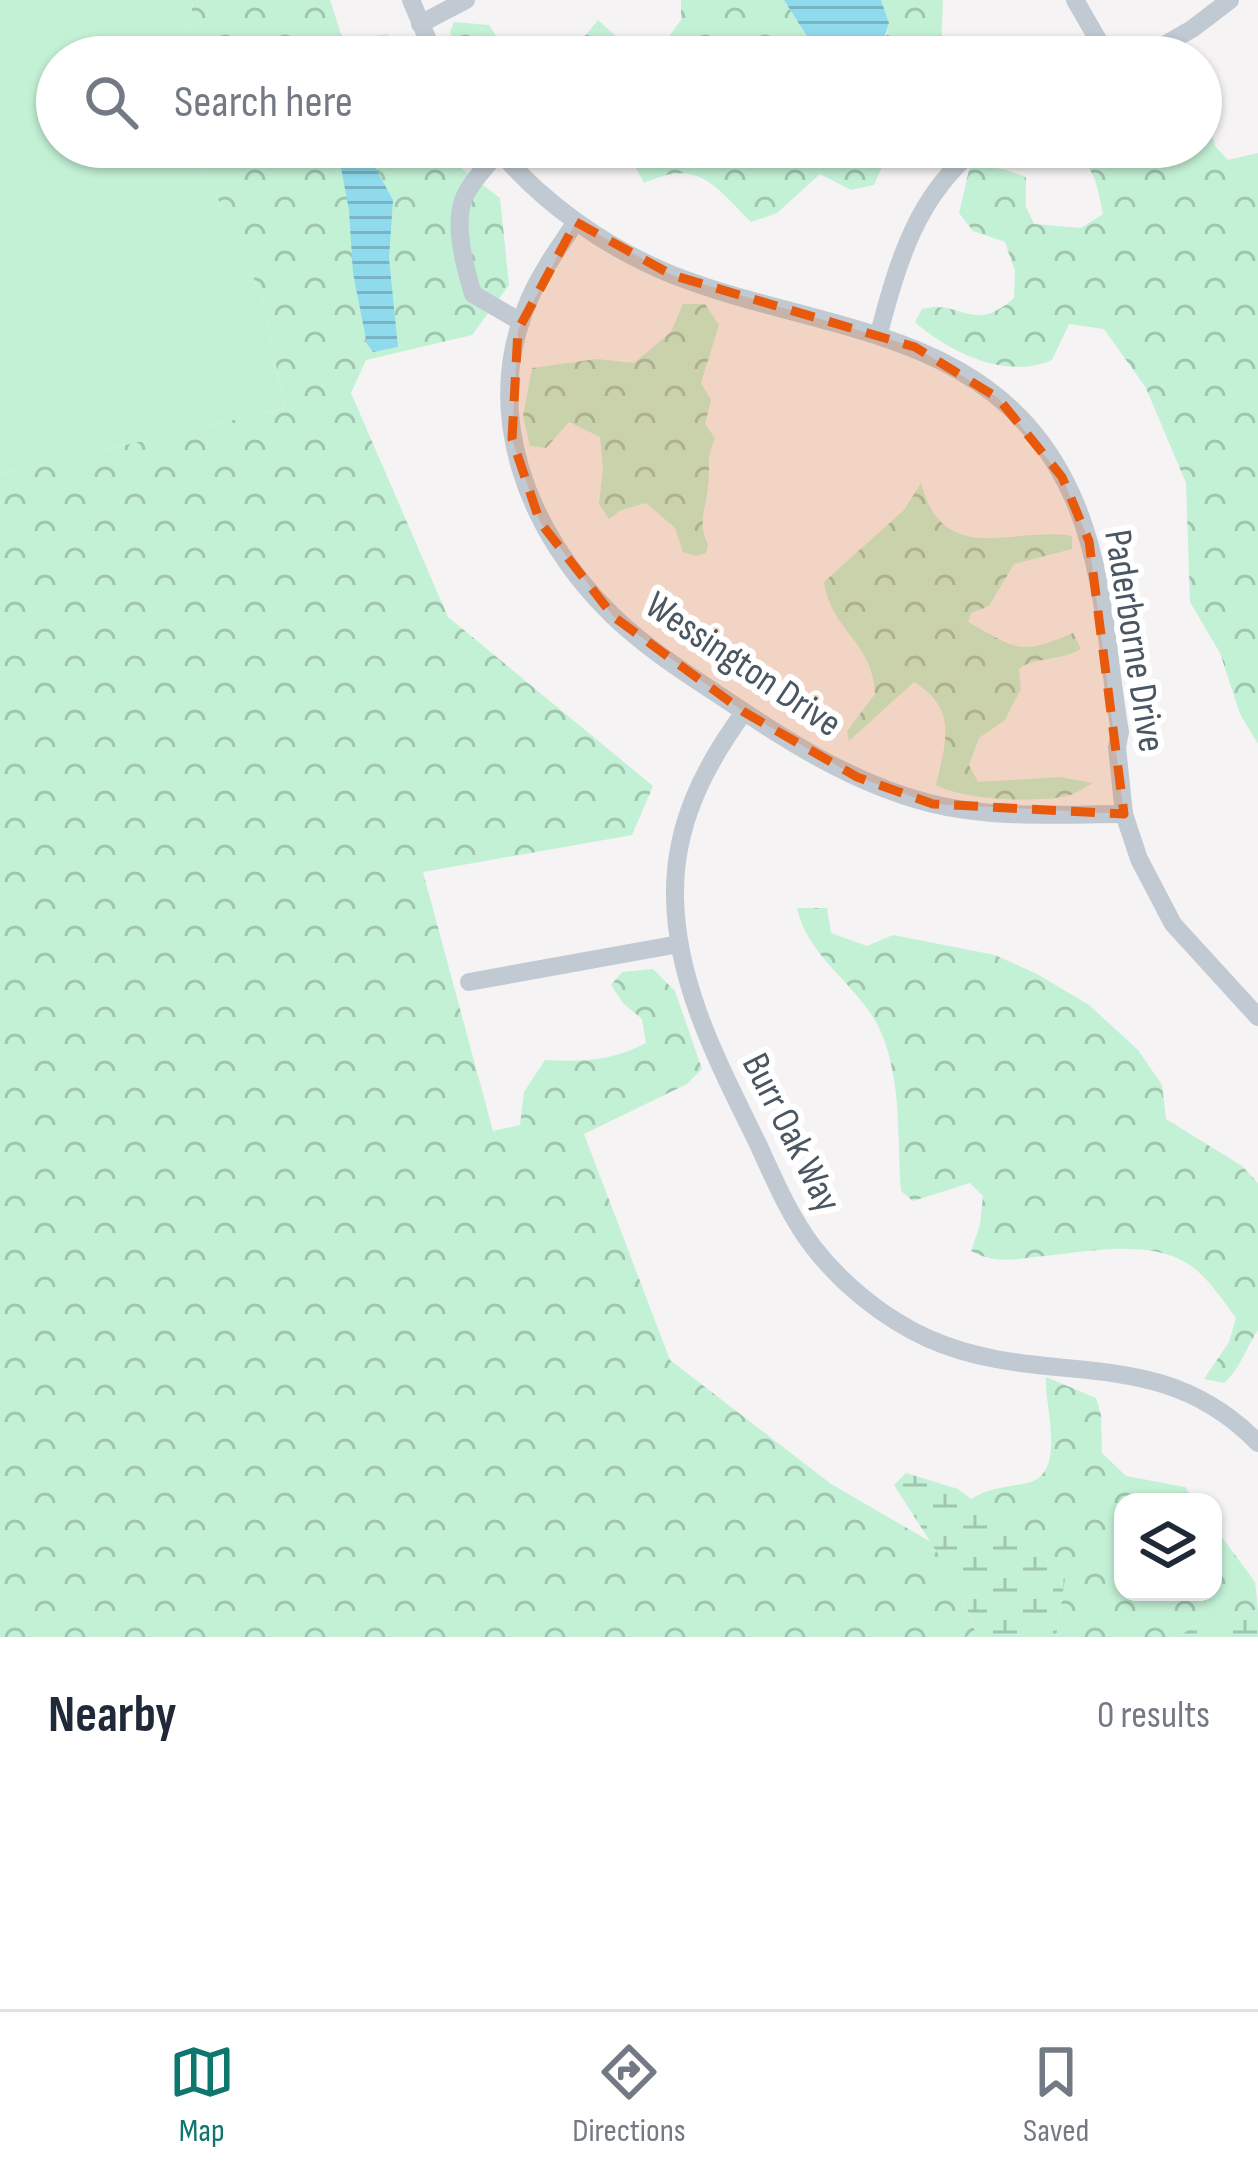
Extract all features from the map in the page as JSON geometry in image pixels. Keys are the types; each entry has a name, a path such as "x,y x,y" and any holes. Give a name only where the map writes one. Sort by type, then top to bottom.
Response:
{"street":[{"path":"411,0 425,36"},
{"path":"420,24 466,0"},
{"path":"1075,0 1096,36"},
{"path":"1180,36 1230,0"},
{"path":"484,168 461,208 473,294 521,322"},
{"name":"Paderborne Drive","path":"517,168 576,222 673,274 879,333 950,364 998,398 1030,432 1062,477 1099,578 1120,732 1124,814 1139,859 1174,924 1258,1017"},
{"path":"879,333 905,242 956,168"},
{"name":"Wessington Drive","path":"576,222 548,264 521,322 510,376 511,422 520,474 540,522 614,617 649,647 830,765 933,804 1006,813 1124,814"},
{"name":"Burr Oak Way","path":"744,712 702,776 686,818 675,895 680,944 715,1055 787,1206 814,1248 853,1289 913,1330 977,1355 1139,1376 1177,1387 1227,1414 1258,1443"},
{"path":"469,982 680,944"}],"highlighted area":[{"path":"576,222 672,275 915,347 998,398 1062,477 1089,541 1124,814 933,804 857,777 744,712 614,617 540,522 512,439 518,330"}],"green space":[{"path":"0,0 193,0 189,36 36,36 36,168 204,168 262,297 285,408 0,474"},
{"path":"193,0 330,0 342,36 189,36"},
{"path":"681,0 784,0 807,36 669,36 681,20"},
{"path":"881,0 943,0 942,36 886,36 889,23"},
{"path":"598,20 616,36 585,36"},
{"path":"454,22 489,25 496,36 451,36"},
{"path":"1258,153 1258,744 1240,714 1220,653 1190,602 1186,483 1146,388 1104,329 1069,324 1052,360 1017,367 962,353 915,322 922,309 988,314 1014,298 1015,271 1005,242 973,231 959,213 970,168 1003,169 1026,177 1026,207 1034,224 1081,228 1103,214 1088,168 1222,168 1222,154 1228,160"},
{"path":"204,168 461,168 500,198 509,285 472,335 366,360 351,393 448,617 653,786 632,835 423,872 493,1131 520,1125 524,1092 545,1060 597,1059 646,1043 642,1019 611,985 622,972 653,969 675,991 702,1069 687,1084 584,1134 670,1360 831,1484 931,1542 958,1585 975,1631 966,1637 0,1637 0,474 285,408 262,297"},
{"path":"636,168 882,168 874,185 851,190 820,174 777,213 751,222 715,186 692,174 644,183"},
{"path":"683,304 705,304 719,325 701,383 711,400 705,424 715,438 703,522 708,544 706,553 697,556 683,552 675,528 646,503 609,519 599,504 600,437 569,422 546,448 530,446 523,416 532,368 597,359 634,363 671,332"},
{"path":"921,483 932,510 946,526 963,535 1072,536 1072,549 1014,564 989,606 971,613 968,622 1008,643 1028,647 1073,633 1081,649 1019,669 1021,689 1005,720 979,738 969,765 978,782 1060,777 1093,783 1077,792 1019,800 963,794 936,785 945,740 943,715 928,692 914,682 849,741 847,731 875,694 873,676 835,613 824,582 904,510"},
{"path":"797,908 827,908 831,933 867,946 893,935 995,955 1089,1005 1138,1050 1162,1085 1166,1119 1242,1166 1258,1183 1258,1330 1224,1383 1204,1379 1229,1342 1236,1318 1207,1280 1185,1262 1131,1249 1009,1260 987,1257 971,1251 983,1196 970,1183 913,1201 901,1191 896,1090 888,1051 872,1015 812,942"},
{"path":"1046,1377 1096,1398 1102,1453 1126,1476 1185,1487 1189,1493 1114,1493 1114,1601 1222,1601 1222,1537 1255,1582 1258,1610 1216,1618 1179,1637 1056,1637 1065,1579 1017,1533 971,1499 1040,1477 1051,1454"},
{"path":"906,1473 958,1489 1017,1533 1065,1579 1056,1637 966,1637 975,1630 958,1585 894,1485"},
{"path":"1258,1610 1258,1637 1179,1637 1216,1618"}],"water":[{"path":"784,0 881,0 889,23 885,36 807,36"},
{"path":"341,168 375,168 393,200 389,258 398,347 373,352 367,344 353,273"}]}
